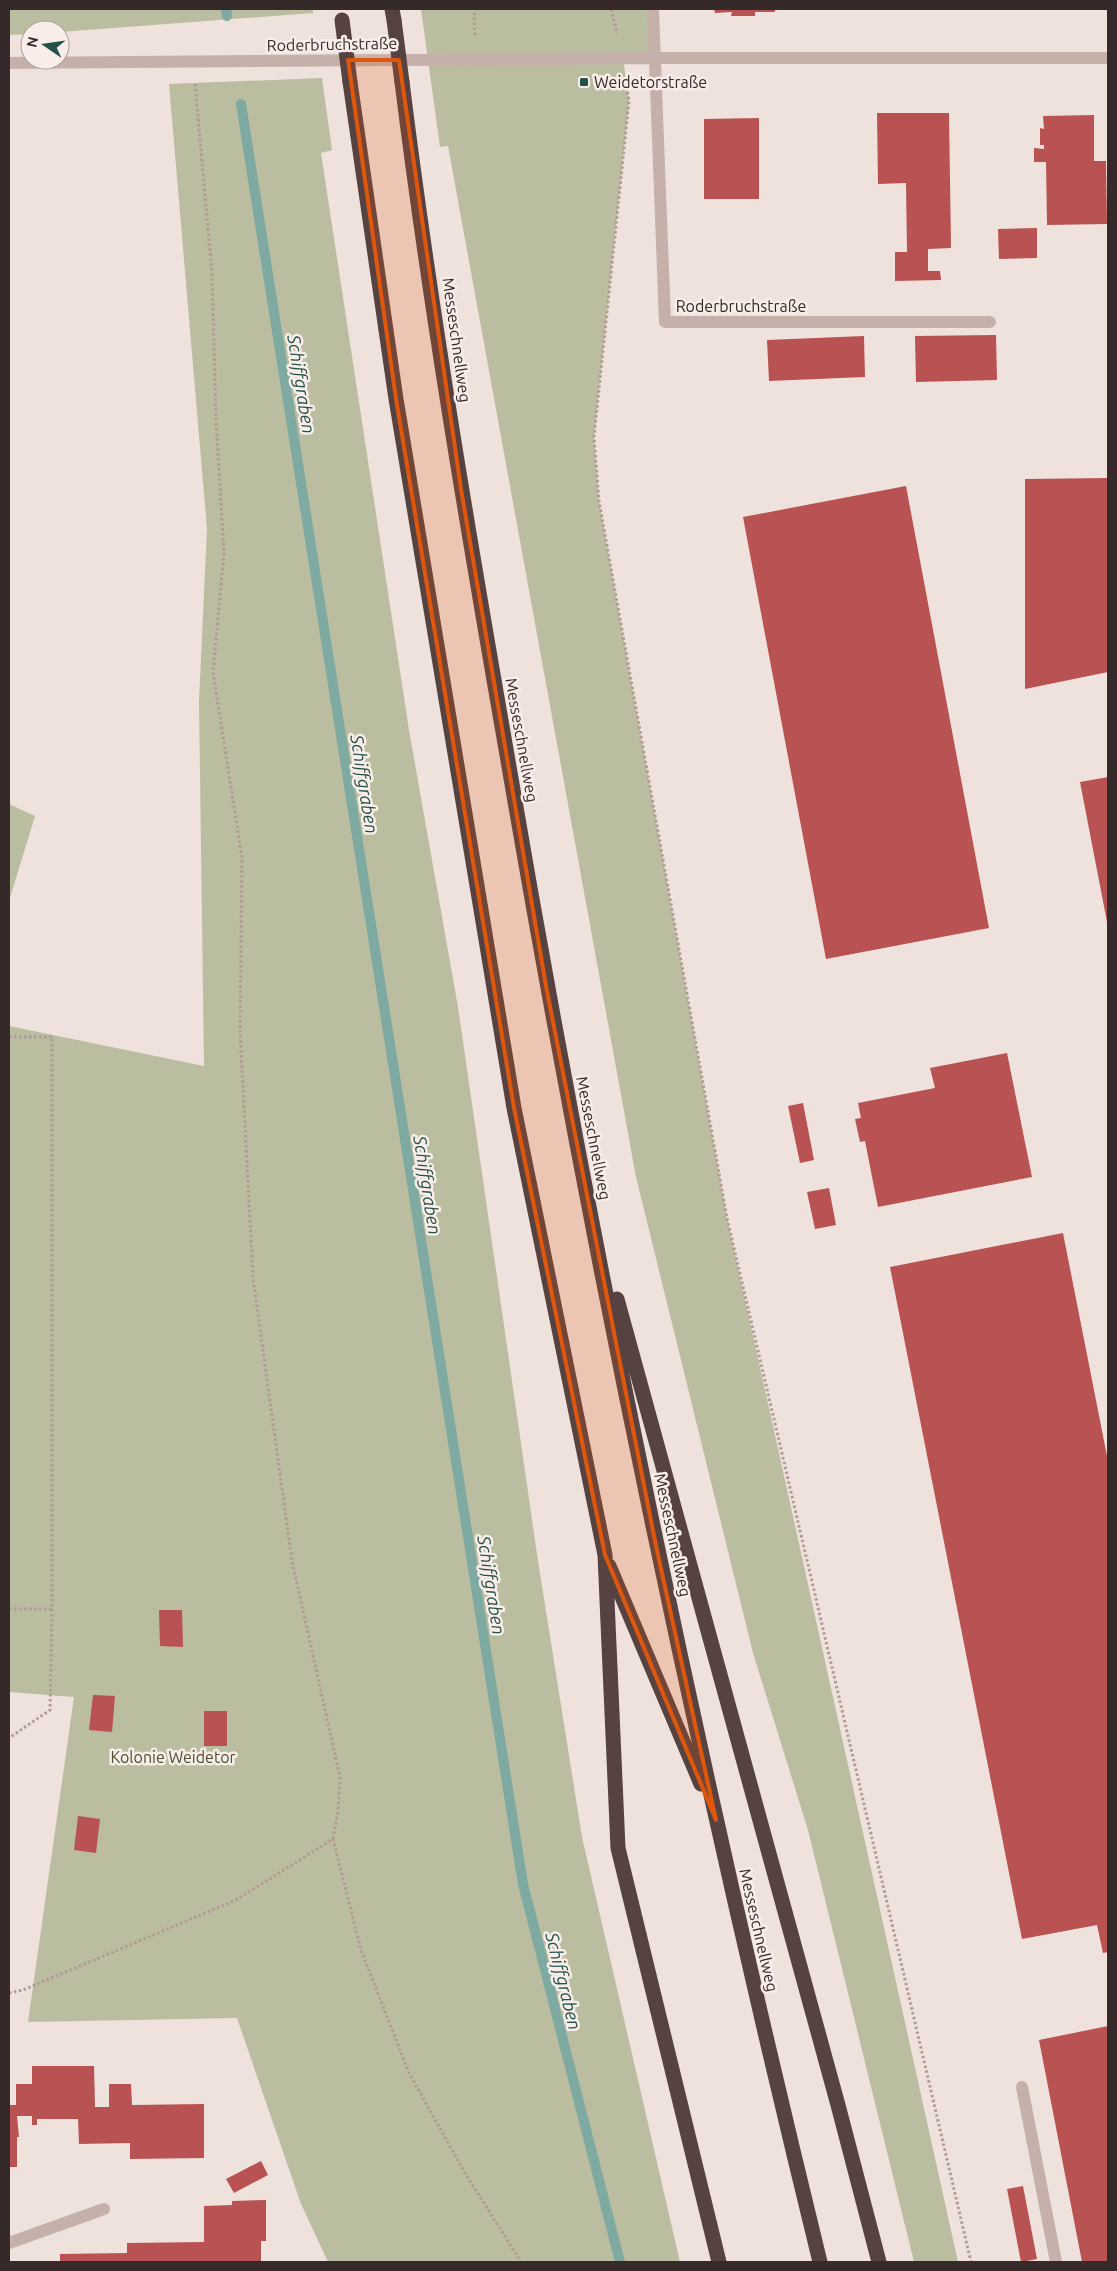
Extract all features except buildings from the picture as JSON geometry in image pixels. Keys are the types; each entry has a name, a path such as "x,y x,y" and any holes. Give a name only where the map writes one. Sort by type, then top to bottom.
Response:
{"highway":[{"path":"342,14 350,82 396,399 514,1108 605,1555 618,1848 718,2262"},
{"name":"Messeschnellweg","path":"393,14 461,489 546,986 655,1541 777,2088 820,2262"},
{"path":"583,1177 838,2106 879,2262"},
{"path":"605,1555 716,1820"}],"street":[{"path":"653,9 656,58"},
{"name":"Roderbruchstraße","path":"9,64 623,58 1108,58"},
{"name":"Roderbruchstraße","path":"656,58 666,322 990,322"},
{"path":"1022,2087 1056,2262"},
{"path":"9,2243 104,2209"}],"path":[{"path":"623,58 629,101 594,437 599,501 727,1218 971,2262"},
{"path":"193,62 212,273 216,419 224,553 213,672 242,858 240,1030 253,1278 292,1561 340,1776 338,1810 333,1838 361,1950 409,2073 465,2173 521,2262"},
{"path":"9,1037 52,1037 52,1609 50,1710 9,1738"},
{"path":"9,1609 52,1609"},
{"path":"9,1993 23,1990 236,1900 333,1838"}],"highlighted area":[{"path":"348,60 399,60 461,489 546,986 655,1541 716,1820 605,1555 514,1108 396,399"}],"green space":[{"path":"9,9 313,9 313,13 70,31 70,20 20,20 20,34 9,35"},
{"path":"421,9 653,9 656,58 623,58 629,101 594,437 599,501 727,1218 958,2262 914,2262 808,1830 753,1653 636,1177 448,146 440,147"},
{"name":"Kolonie Weidetor","path":"322,78 332,150 321,153 409,730 458,1007 538,1561 582,1837 680,2262 328,2262 301,2204 237,2018 28,2022 74,1697 9,1692 9,1026 204,1066 199,701 207,529 169,84"},
{"path":"9,804 35,816 9,901"}],"waterway":[{"name":"Schiffgraben","path":"226,9 227,16"},
{"name":"Schiffgraben","path":"241,104 523,1884 620,2262"}],"place":[{"name":"Weidetorstraße","path":"584,82"}]}
